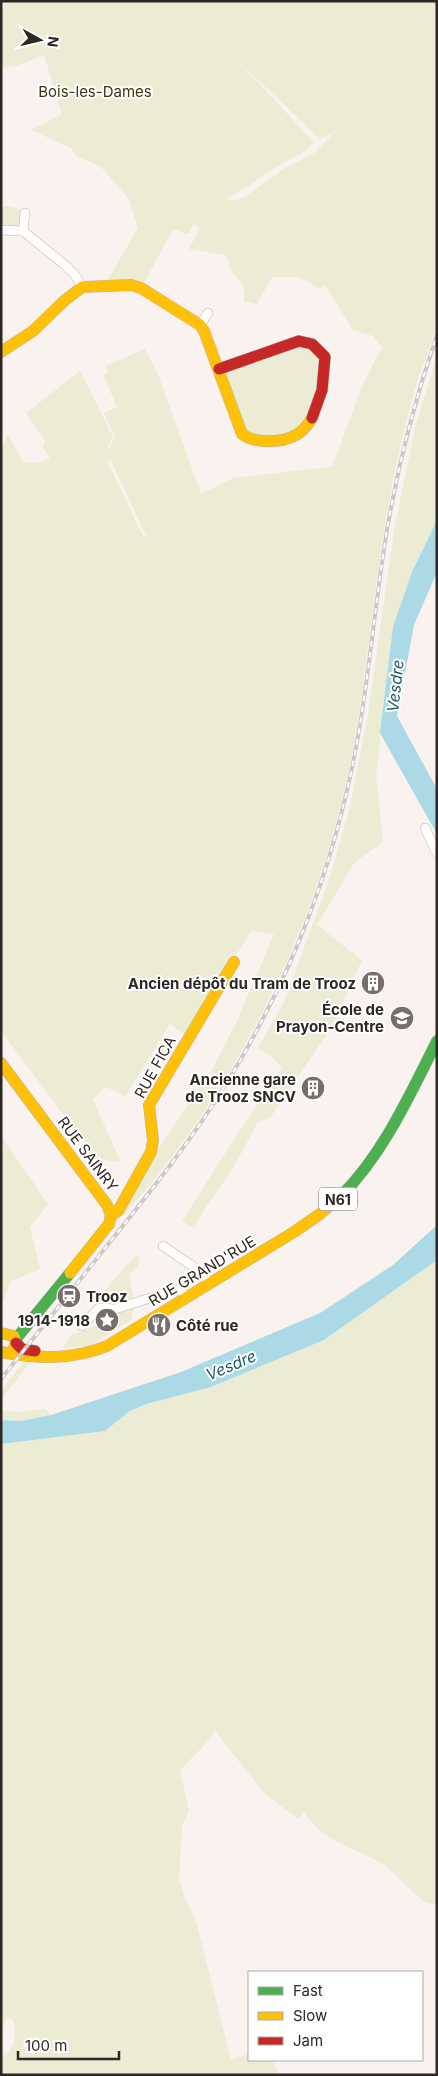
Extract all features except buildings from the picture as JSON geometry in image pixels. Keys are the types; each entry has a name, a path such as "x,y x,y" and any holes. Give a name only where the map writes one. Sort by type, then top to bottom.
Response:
{"street":[{"path":"23,231 26,213"},
{"path":"1,230 23,231 66,266 75,275 82,287"},
{"path":"1,352 33,331 64,301 82,287 131,284 141,288 200,325 220,370 242,434 248,439 259,441 292,437 308,427 314,416 326,371 326,357 312,344 299,341 220,370"},
{"path":"200,325 208,312"},
{"path":"425,828 437,854"},
{"name":"RUE FICA","path":"111,1215 118,1211 154,1144 148,1114 149,1104 234,962"},
{"name":"RUE GRAND'RUE","path":"10,1347 22,1356 61,1357 94,1352 107,1346 270,1247 328,1208 360,1174 388,1134 437,1041"},
{"name":"RUE SAINRY","path":"1,1064 107,1205 111,1215 109,1224 10,1347"},
{"name":"RUE GRAND'RUE","path":"163,1246 201,1272 208,1280"},
{"name":"RUE GRAND'RUE","path":"10,1347 34,1351 69,1352 92,1348 208,1280 270,1247"},
{"path":"82,1326 99,1308 115,1309 179,1289 184,1294"},
{"name":"RUE SAINRY","path":"3,1333 16,1328 38,1312"},
{"name":"RUE GRAND'RUE","path":"3,1333 11,1334 10,1347"}],"green space":[{"name":"Bois-les-Dames","path":"1,1 437,1 437,320 433,338 418,379 399,451 380,553 356,731 336,823 317,884 294,945 267,1003 236,1060 202,1115 164,1167 123,1216 121,1215 160,1146 212,1070 238,1019 274,934 251,931 186,1036 170,1024 125,1097 105,1087 93,1099 121,1163 96,1158 1,1031 1,448 8,435 24,463 40,462 50,458 43,448 45,441 26,413 80,371 113,437 107,448 108,450 115,437 104,413 117,407 103,375 109,373 105,366 145,349 159,377 201,494 233,478 332,467 362,386 382,347 373,336 353,330 325,285 320,289 299,277 272,277 257,304 244,301 244,287 232,272 226,255 189,249 200,228 193,224 188,234 173,229 144,283 106,283 138,228 129,199 101,167 75,155 71,148 31,130 62,114 44,55 19,65 1,68","holes":["234,57 320,139 335,132 314,153 282,170 248,195 235,201 226,199 302,153 314,142","111,460 146,536 144,538 107,461"]},
{"path":"6,206 24,210 21,225 1,231 1,207"},
{"path":"294,346 309,347 323,360 323,368 310,412 298,427 287,432 266,436 253,435 247,431 224,374 226,370"},
{"path":"437,356 437,520 412,572 393,627 376,776 383,842 354,863 317,925 362,960 333,1025 270,1118 258,1122 232,1170 205,1208 194,1228 182,1221 282,1068 272,1057 258,1048 284,1002 328,883 349,811 368,714 395,525 415,428"},
{"path":"1,1136 48,1204 30,1227 40,1269 11,1281 1,1307"},
{"path":"139,1254 139,1265 129,1275 134,1302 132,1319 90,1346 63,1348 71,1335 87,1330 102,1321 102,1318 118,1311 118,1304 105,1302 104,1292 130,1261"},
{"path":"437,1260 437,1905 422,1900 379,1862 338,1842 319,1830 304,1812 298,1819 264,1793 215,1731 180,1771 189,1811 182,1826 179,1879 185,1899 196,1921 231,2060 248,2054 248,2061 272,2061 279,2075 1,2075 1,1444 105,1431 130,1411 146,1404 211,1387 324,1340","holes":["6,2016 14,2021 11,2049 4,2056 2,2038"]},
{"path":"24,1362 30,1362 1,1400 1,1390"},
{"path":"45,1409 51,1415 21,1421 1,1420 1,1411 21,1412"}],"water":[{"name":"Vesdre","path":"437,520 437,572 414,625 397,716 437,789 437,834 380,733 393,627 412,572"},
{"name":"Vesdre","path":"437,1225 437,1260 324,1340 211,1387 146,1404 130,1411 105,1431 1,1444 1,1420 21,1421 51,1415 181,1372 320,1313 393,1265"}],"railway":[{"path":"1,1379 183,1149 226,1084 245,1051 280,984 295,950 322,879 351,775 362,711 384,549 399,468 420,388 437,335"}],"traffic: fast":[{"path":"341,1196 383,1142 437,1041"},
{"path":"15,1340 70,1273"}],"traffic: slow":[{"path":"1,352 33,331 64,301 82,287 131,285 141,288 200,325 204,331 242,434 261,441 283,440 301,432 312,418"},
{"path":"111,1215 118,1211 151,1152 153,1140 149,1105 234,962"},
{"path":"1,1063 107,1205 111,1215 109,1224 70,1273"},
{"path":"1,1352 55,1357 81,1354 107,1346 294,1232 320,1214 341,1196"},
{"path":"1,1333 14,1336 16,1343 13,1350"}],"traffic: jam":[{"path":"219,369 299,341 312,344 325,357 322,390 312,418"},
{"path":"16,1343 22,1349 35,1351"}],"place":[{"name":"Ancien dépôt du Tram de Trooz","path":"373,983"},
{"name":"École de Prayon-Centre","path":"402,1018"},
{"name":"Ancienne gare de Trooz SNCV","path":"313,1088"},
{"name":"Trooz","path":"69,1296"},
{"name":"1914-1918","path":"107,1320"},
{"name":"Côté rue","path":"159,1325"}]}
